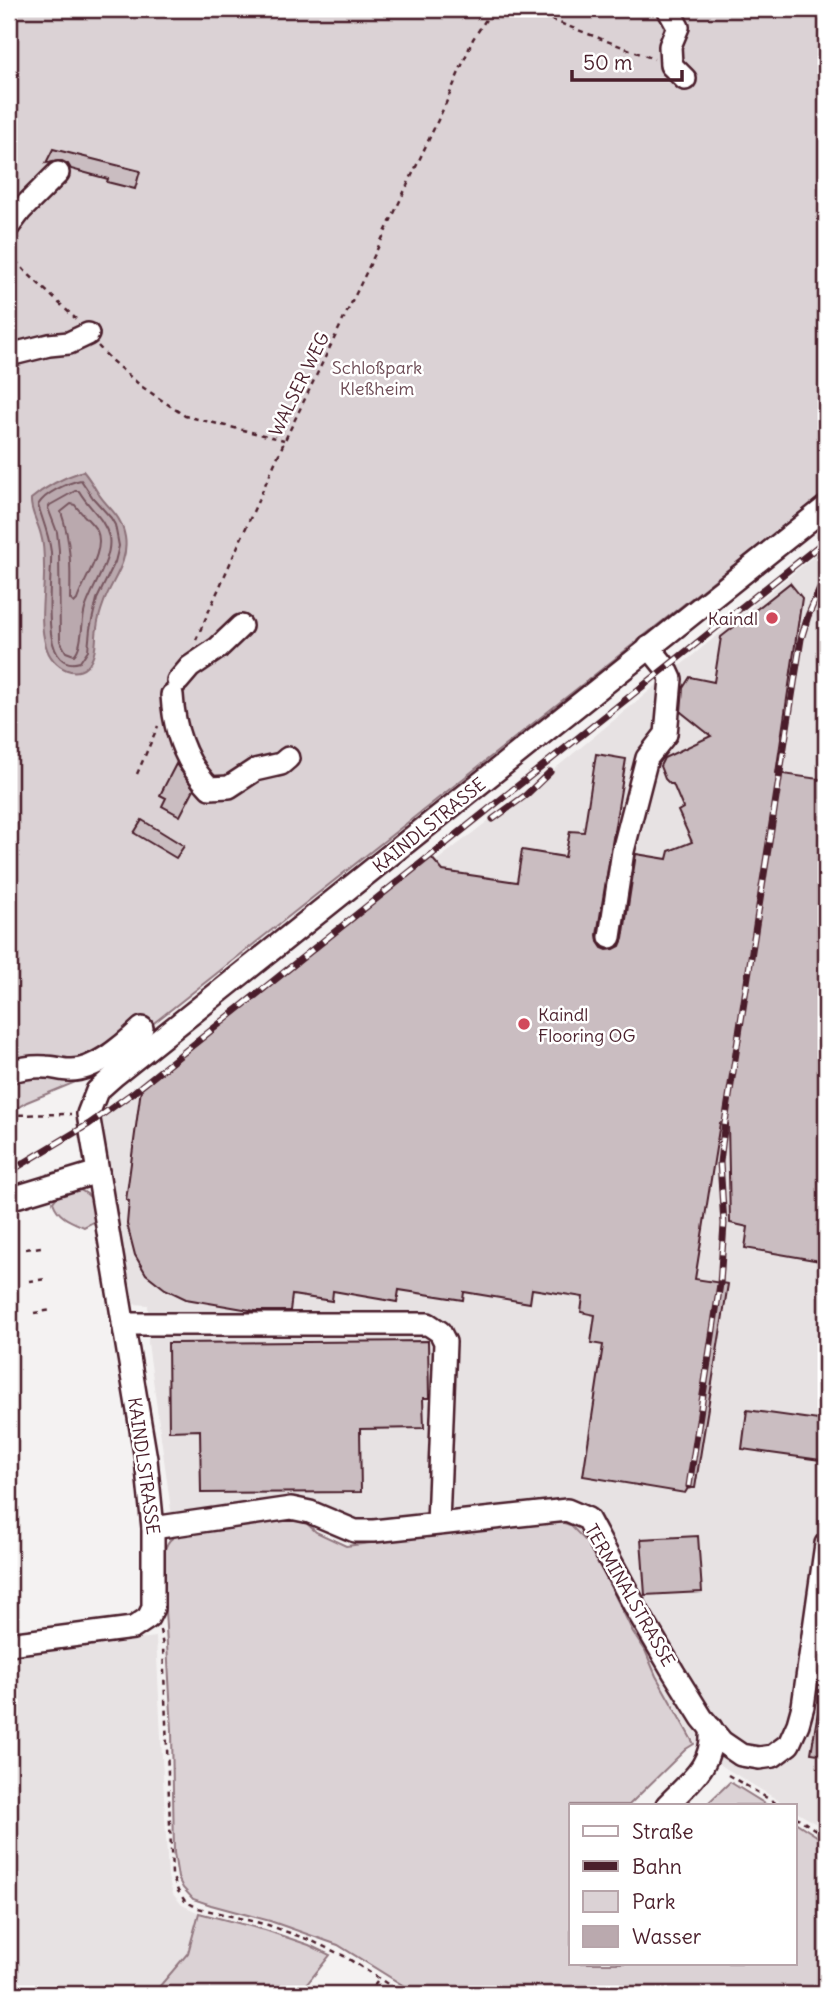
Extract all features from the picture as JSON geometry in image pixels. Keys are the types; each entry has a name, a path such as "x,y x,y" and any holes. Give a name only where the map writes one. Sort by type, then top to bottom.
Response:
{"street":[{"path":"668,9 678,27 670,46 678,72"},
{"path":"9,226 58,173"},
{"path":"9,355 69,343 88,334"},
{"name":"KAINDLSTRASSE","path":"148,1618 154,1598 153,1528 146,1459 88,1114 97,1091 826,507"},
{"path":"241,626 218,648 190,667 175,688 174,724 198,776 210,788 229,787 255,770 281,764 288,758"},
{"path":"610,937 623,851 647,758 666,734 671,679 666,668 649,647"},
{"path":"9,1072 45,1066 70,1071 88,1067 142,1028"},
{"path":"9,1199 98,1171"},
{"path":"123,1324 428,1324 440,1332 444,1342 438,1523"},
{"name":"TERMINALSTRASSE","path":"153,1528 291,1508 310,1511 355,1531 567,1510 588,1519 637,1610 711,1728 722,1742 741,1755 759,1758 773,1756 789,1744 798,1724 803,1706 826,1544"},
{"path":"9,1644 124,1630 133,1628 148,1618"},
{"path":"668,1804 704,1765 711,1749 711,1728"}],"path":[{"name":"WALSER WEG","path":"194,643 285,440 405,189 473,39 493,9"},
{"path":"523,9 678,72"},
{"path":"9,253 76,320 112,361 141,386 185,416 285,440"},
{"path":"137,774 175,688"},
{"path":"9,1115 88,1114"},
{"path":"26,1249 41,1247"},
{"path":"29,1281 47,1279"},
{"path":"34,1313 52,1310"},
{"path":"148,1618 160,1631 163,1646 172,1875 178,1891 185,1901 198,1908 268,1925 312,1941 344,1956 403,1994"},
{"path":"728,1775 777,1804"},
{"path":"796,1816 826,1836"},
{"path":"368,1994 380,1978"}],"shaded area":[{"name":"Kaindl","path":"826,546 826,1830 796,1812 796,1804 784,1804 727,1769 697,1745 568,1528 401,1544 345,1542 302,1521 175,1539 148,1343 148,1305 132,1304 107,1180 101,1120 546,776"},
{"path":"156,1637 168,1877 173,1894 182,1905 199,1913 188,1953 153,1994 21,1994 9,1987 9,1655"}],"green space":[{"name":"Schloßpark Kleßheim","path":"9,9 826,9 826,492 83,1079 27,1102 9,1113"},
{"path":"78,1189 93,1201 95,1210 95,1221 84,1227 61,1215 53,1202 59,1194"},
{"path":"288,1518 303,1520 316,1532 346,1546 540,1523 561,1522 570,1525 587,1542 694,1744 630,1804 569,1804 569,1965 796,1965 796,1823 826,1842 826,1994 417,1994 338,1945 270,1921 193,1899 178,1878 174,1853 172,1730 162,1559 170,1540 188,1532"},
{"path":"730,1782 765,1804 707,1804"},
{"path":"199,1913 265,1930 330,1955 299,1994 153,1994 188,1953"}],"water":[{"path":"83,471 121,523 126,546 122,563 100,615 92,659 87,666 73,671 60,666 49,654 46,646 42,617 43,547 31,499 56,482"}],"building":[{"path":"53,149 140,171 135,189 71,169 62,161 46,163"},
{"name":"Kaindl Flooring OG","path":"790,583 802,598 776,773 826,780 826,1262 745,1248 748,1227 730,1223 728,1124 720,1123 695,1279 728,1284 695,1488 688,1488 685,1493 583,1476 603,1345 591,1343 595,1315 581,1312 583,1297 532,1289 530,1303 464,1292 463,1300 399,1290 397,1302 333,1291 332,1301 292,1295 290,1311 255,1311 186,1299 165,1289 146,1274 135,1255 127,1224 129,1201 126,1200 141,1089 431,857 443,871 517,882 522,850 565,857 570,831 584,832 596,754 626,759 597,935 602,948 607,950 620,946 636,854 667,859 669,851 692,842 678,811 683,808 673,784 665,779 660,766 664,758 711,736 681,712 683,688 690,677 714,682 721,637"},
{"path":"176,764 194,789 180,816 162,806 166,798 160,795"},
{"path":"142,820 184,846 176,858 134,833"},
{"path":"428,1341 429,1398 423,1398 424,1428 360,1429 361,1492 201,1493 200,1430 169,1431 168,1343"},
{"path":"747,1410 826,1421 821,1460 742,1449"},
{"path":"698,1536 702,1592 645,1595 641,1539"},
{"path":"820,1700 826,1700 826,1755 811,1753"}],"railway":[{"path":"9,1172 89,1124 134,1092 826,540"},
{"path":"689,1486 720,1284 724,1224 720,1162 724,1129 801,639 826,575"},
{"path":"493,819 526,795 550,772"}],"place":[{"name":"Kaindl","path":"772,618"},
{"name":"Kaindl Flooring OG","path":"524,1024"}]}
